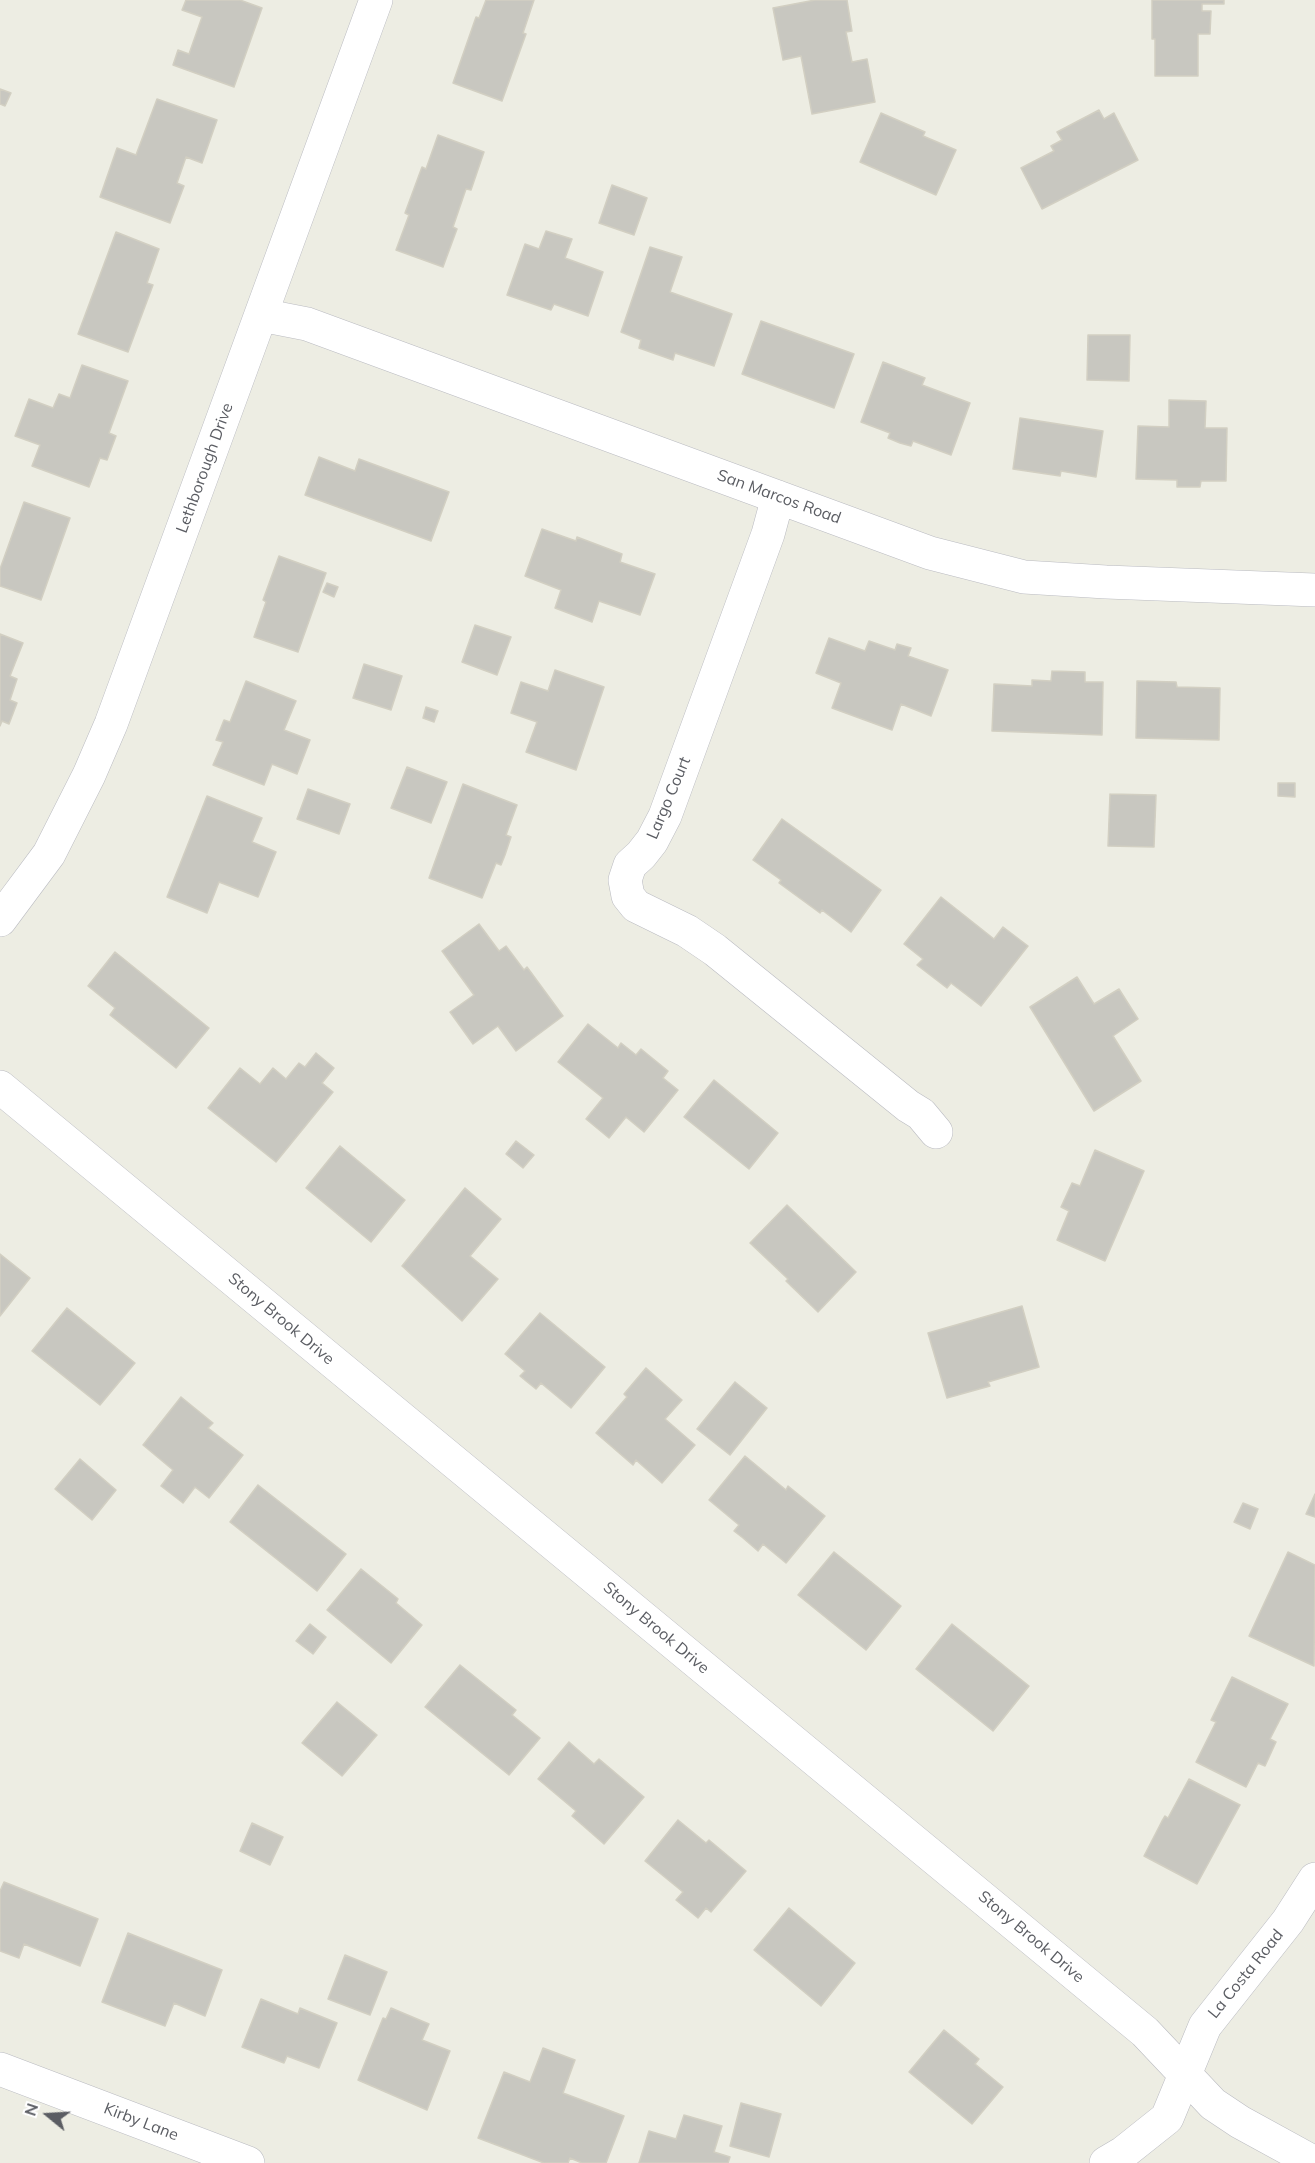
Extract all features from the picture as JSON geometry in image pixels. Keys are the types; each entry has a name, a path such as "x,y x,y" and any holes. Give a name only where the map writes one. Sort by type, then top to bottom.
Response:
{"street":[{"name":"Lethborough Drive","path":"0,920 49,854 89,775 111,724 376,0"},
{"name":"San Marcos Road","path":"261,315 307,324 930,553 1023,577 1315,590"},
{"name":"Largo Court","path":"778,497 768,534 664,816 652,842 630,865 625,880 628,896 636,906 687,930 715,950 908,1106 921,1114 936,1132"},
{"name":"Stony Brook Drive","path":"0,1087 1136,2024 1213,2104 1240,2122 1315,2163"},
{"name":"La Costa Road","path":"1186,2074 1205,2026 1288,1921 1315,1879"},
{"name":"Kirby Lane","path":"0,2069 248,2163"},
{"path":"1106,2163 1123,2153 1167,2118 1186,2074"}],"building":[{"path":"186,0 240,0 262,8 234,87 173,65 178,50 189,54 202,17 182,10"},
{"path":"486,0 534,0 523,33 526,34 502,101 453,83 476,17 479,18"},
{"path":"815,0 847,0 852,31 846,32 852,62 867,59 875,102 812,114 801,56 783,60 773,8"},
{"path":"1152,0 1224,0 1224,4 1202,4 1202,11 1211,11 1210,34 1198,34 1198,76 1155,76"},
{"path":"0,89 11,93 5,106 0,104"},
{"path":"157,99 217,120 202,163 186,157 177,183 184,186 170,223 100,197 117,148 136,155"},
{"path":"1099,110 1104,119 1114,113 1138,160 1042,209 1021,168 1054,151 1051,146 1062,140 1057,132"},
{"path":"881,113 925,132 923,136 956,150 936,195 860,162"},
{"path":"438,135 484,152 471,190 466,189 453,227 457,229 443,267 396,250 409,215 405,213 422,167 426,169"},
{"path":"612,185 647,198 634,235 599,223"},
{"path":"546,231 572,239 565,258 603,272 588,316 554,304 551,310 507,295 525,244 539,249"},
{"path":"116,232 159,249 147,283 153,285 128,352 78,334"},
{"path":"650,247 682,257 670,292 732,314 714,366 675,353 673,360 639,348 641,340 621,332"},
{"path":"761,321 854,354 834,408 742,374"},
{"path":"1088,335 1130,335 1129,381 1087,380"},
{"path":"883,362 925,378 922,385 970,403 951,455 913,441 911,446 900,443 888,438 890,433 861,422"},
{"path":"82,365 128,381 109,433 116,436 107,460 100,458 89,487 32,466 40,445 15,436 29,399 53,408 59,394 70,398"},
{"path":"1169,400 1206,401 1205,428 1227,428 1226,481 1201,481 1200,487 1177,487 1177,480 1136,479 1138,426 1169,427"},
{"path":"1020,418 1103,431 1096,477 1061,471 1060,476 1013,469"},
{"path":"319,457 355,471 359,459 449,492 431,541 305,495"},
{"path":"24,502 70,518 41,600 0,586 0,569"},
{"path":"542,529 576,541 577,537 622,554 620,562 655,574 640,615 599,601 592,622 555,608 561,590 525,576"},
{"path":"279,556 326,573 298,652 254,637 266,602 263,600"},
{"path":"327,583 338,587 334,597 323,592"},
{"path":"475,625 511,637 497,675 462,662"},
{"path":"0,634 23,643 10,676 17,679 10,700 17,703 9,724 2,721 0,726"},
{"path":"829,638 865,651 869,641 895,650 897,644 911,648 908,656 948,670 931,716 901,704 892,730 832,708 841,683 816,673"},
{"path":"364,664 402,676 391,710 353,698"},
{"path":"555,670 604,687 576,770 526,752 537,722 511,713 521,682 548,691"},
{"path":"1052,671 1085,672 1085,682 1103,682 1102,735 992,731 994,684 1032,686 1032,680 1051,681"},
{"path":"246,681 296,701 284,730 310,740 297,774 272,764 264,785 213,765 223,742 216,740 224,720 230,722"},
{"path":"1137,681 1176,682 1177,687 1220,688 1219,740 1136,738"},
{"path":"426,707 438,711 434,722 423,718"},
{"path":"407,767 447,782 431,823 391,808"},
{"path":"1278,783 1295,783 1295,797 1278,796"},
{"path":"463,784 517,805 506,835 511,837 505,855 501,865 496,863 482,898 429,878"},
{"path":"308,789 350,804 339,834 297,819"},
{"path":"1110,794 1156,795 1154,847 1108,846"},
{"path":"207,796 262,818 252,842 276,852 258,897 219,882 207,913 167,897"},
{"path":"782,819 881,890 851,932 822,910 820,913 779,883 781,880 753,860"},
{"path":"941,897 994,939 1003,927 1028,946 981,1006 951,983 947,988 917,965 923,959 904,944"},
{"path":"479,924 499,951 506,946 524,970 527,967 563,1016 516,1051 498,1026 473,1044 450,1012 474,995 442,951"},
{"path":"115,952 209,1028 176,1068 110,1015 115,1008 88,986"},
{"path":"1077,977 1094,1004 1119,989 1138,1019 1113,1036 1141,1081 1094,1111 1030,1007"},
{"path":"588,1024 618,1048 621,1043 636,1055 641,1049 668,1071 663,1078 678,1090 644,1132 626,1117 609,1138 586,1119 603,1098 558,1062"},
{"path":"316,1053 334,1068 322,1083 333,1092 276,1162 208,1108 240,1068 260,1084 273,1068 286,1079 299,1063 305,1067"},
{"path":"714,1080 778,1133 749,1169 684,1117"},
{"path":"516,1141 534,1155 523,1168 506,1154"},
{"path":"340,1146 405,1200 371,1242 306,1188"},
{"path":"1095,1150 1144,1171 1105,1261 1057,1240 1069,1211 1061,1207 1072,1183 1080,1186"},
{"path":"465,1188 501,1219 470,1256 498,1279 462,1321 402,1266"},
{"path":"787,1205 856,1272 818,1312 750,1243"},
{"path":"0,1254 30,1278 0,1316"},
{"path":"1022,1306 1039,1367 988,1382 990,1386 947,1398 928,1333"},
{"path":"67,1308 135,1363 100,1405 32,1351"},
{"path":"540,1313 605,1367 571,1408 541,1383 536,1389 526,1381 520,1376 525,1371 505,1354"},
{"path":"646,1368 682,1400 665,1419 695,1445 662,1483 636,1460 633,1465 596,1433 627,1397 624,1394"},
{"path":"735,1382 767,1408 730,1455 697,1429"},
{"path":"181,1397 213,1423 208,1428 243,1455 209,1498 195,1487 183,1503 161,1486 173,1470 143,1445"},
{"path":"745,1456 786,1490 788,1486 825,1516 786,1563 763,1544 758,1551 734,1531 739,1525 709,1500"},
{"path":"80,1459 116,1490 92,1520 55,1489"},
{"path":"258,1485 346,1554 317,1591 230,1522"},
{"path":"1315,1494 1315,1517 1306,1514"},
{"path":"1243,1503 1258,1509 1250,1529 1234,1522"},
{"path":"834,1552 901,1606 866,1650 798,1595"},
{"path":"1288,1552 1315,1565 1314,1666 1249,1636"},
{"path":"361,1569 397,1598 396,1603 422,1625 391,1663 327,1610"},
{"path":"310,1624 326,1637 313,1654 296,1641"},
{"path":"952,1624 1029,1686 993,1731 916,1669"},
{"path":"460,1665 516,1710 512,1715 540,1738 509,1775 425,1707"},
{"path":"1232,1677 1288,1704 1270,1739 1276,1742 1265,1766 1258,1763 1246,1787 1196,1762 1216,1722 1211,1720"},
{"path":"337,1702 377,1735 342,1776 302,1743"},
{"path":"569,1742 594,1764 599,1759 644,1797 604,1844 572,1816 576,1811 538,1779"},
{"path":"1189,1779 1240,1805 1197,1884 1144,1856 1162,1821 1165,1816 1168,1818"},
{"path":"678,1820 706,1843 709,1840 746,1871 711,1912 706,1908 698,1918 676,1900 683,1892 645,1861"},
{"path":"252,1823 283,1837 270,1865 240,1851"},
{"path":"4,1882 98,1919 80,1966 24,1944 19,1958 0,1951 0,1891"},
{"path":"789,1908 855,1963 821,2006 754,1950"},
{"path":"128,1933 222,1970 205,2016 174,2003 165,2026 102,2002"},
{"path":"345,1955 387,1972 370,2015 328,1999"},
{"path":"261,1999 298,2014 300,2008 337,2023 319,2068 287,2056 284,2063 242,2047"},
{"path":"391,2008 429,2024 422,2040 450,2051 427,2110 358,2080 383,2018 386,2019"},
{"path":"944,2030 979,2059 975,2064 1003,2087 972,2124 909,2072"},
{"path":"543,2048 575,2060 563,2093 624,2116 606,2163 582,2163 570,2158 568,2163 544,2163 478,2138 504,2072 530,2082"},
{"path":"741,2103 781,2114 769,2157 730,2146"},
{"path":"684,2115 722,2126 714,2152 730,2157 728,2163 639,2163 649,2131 676,2139"}]}
